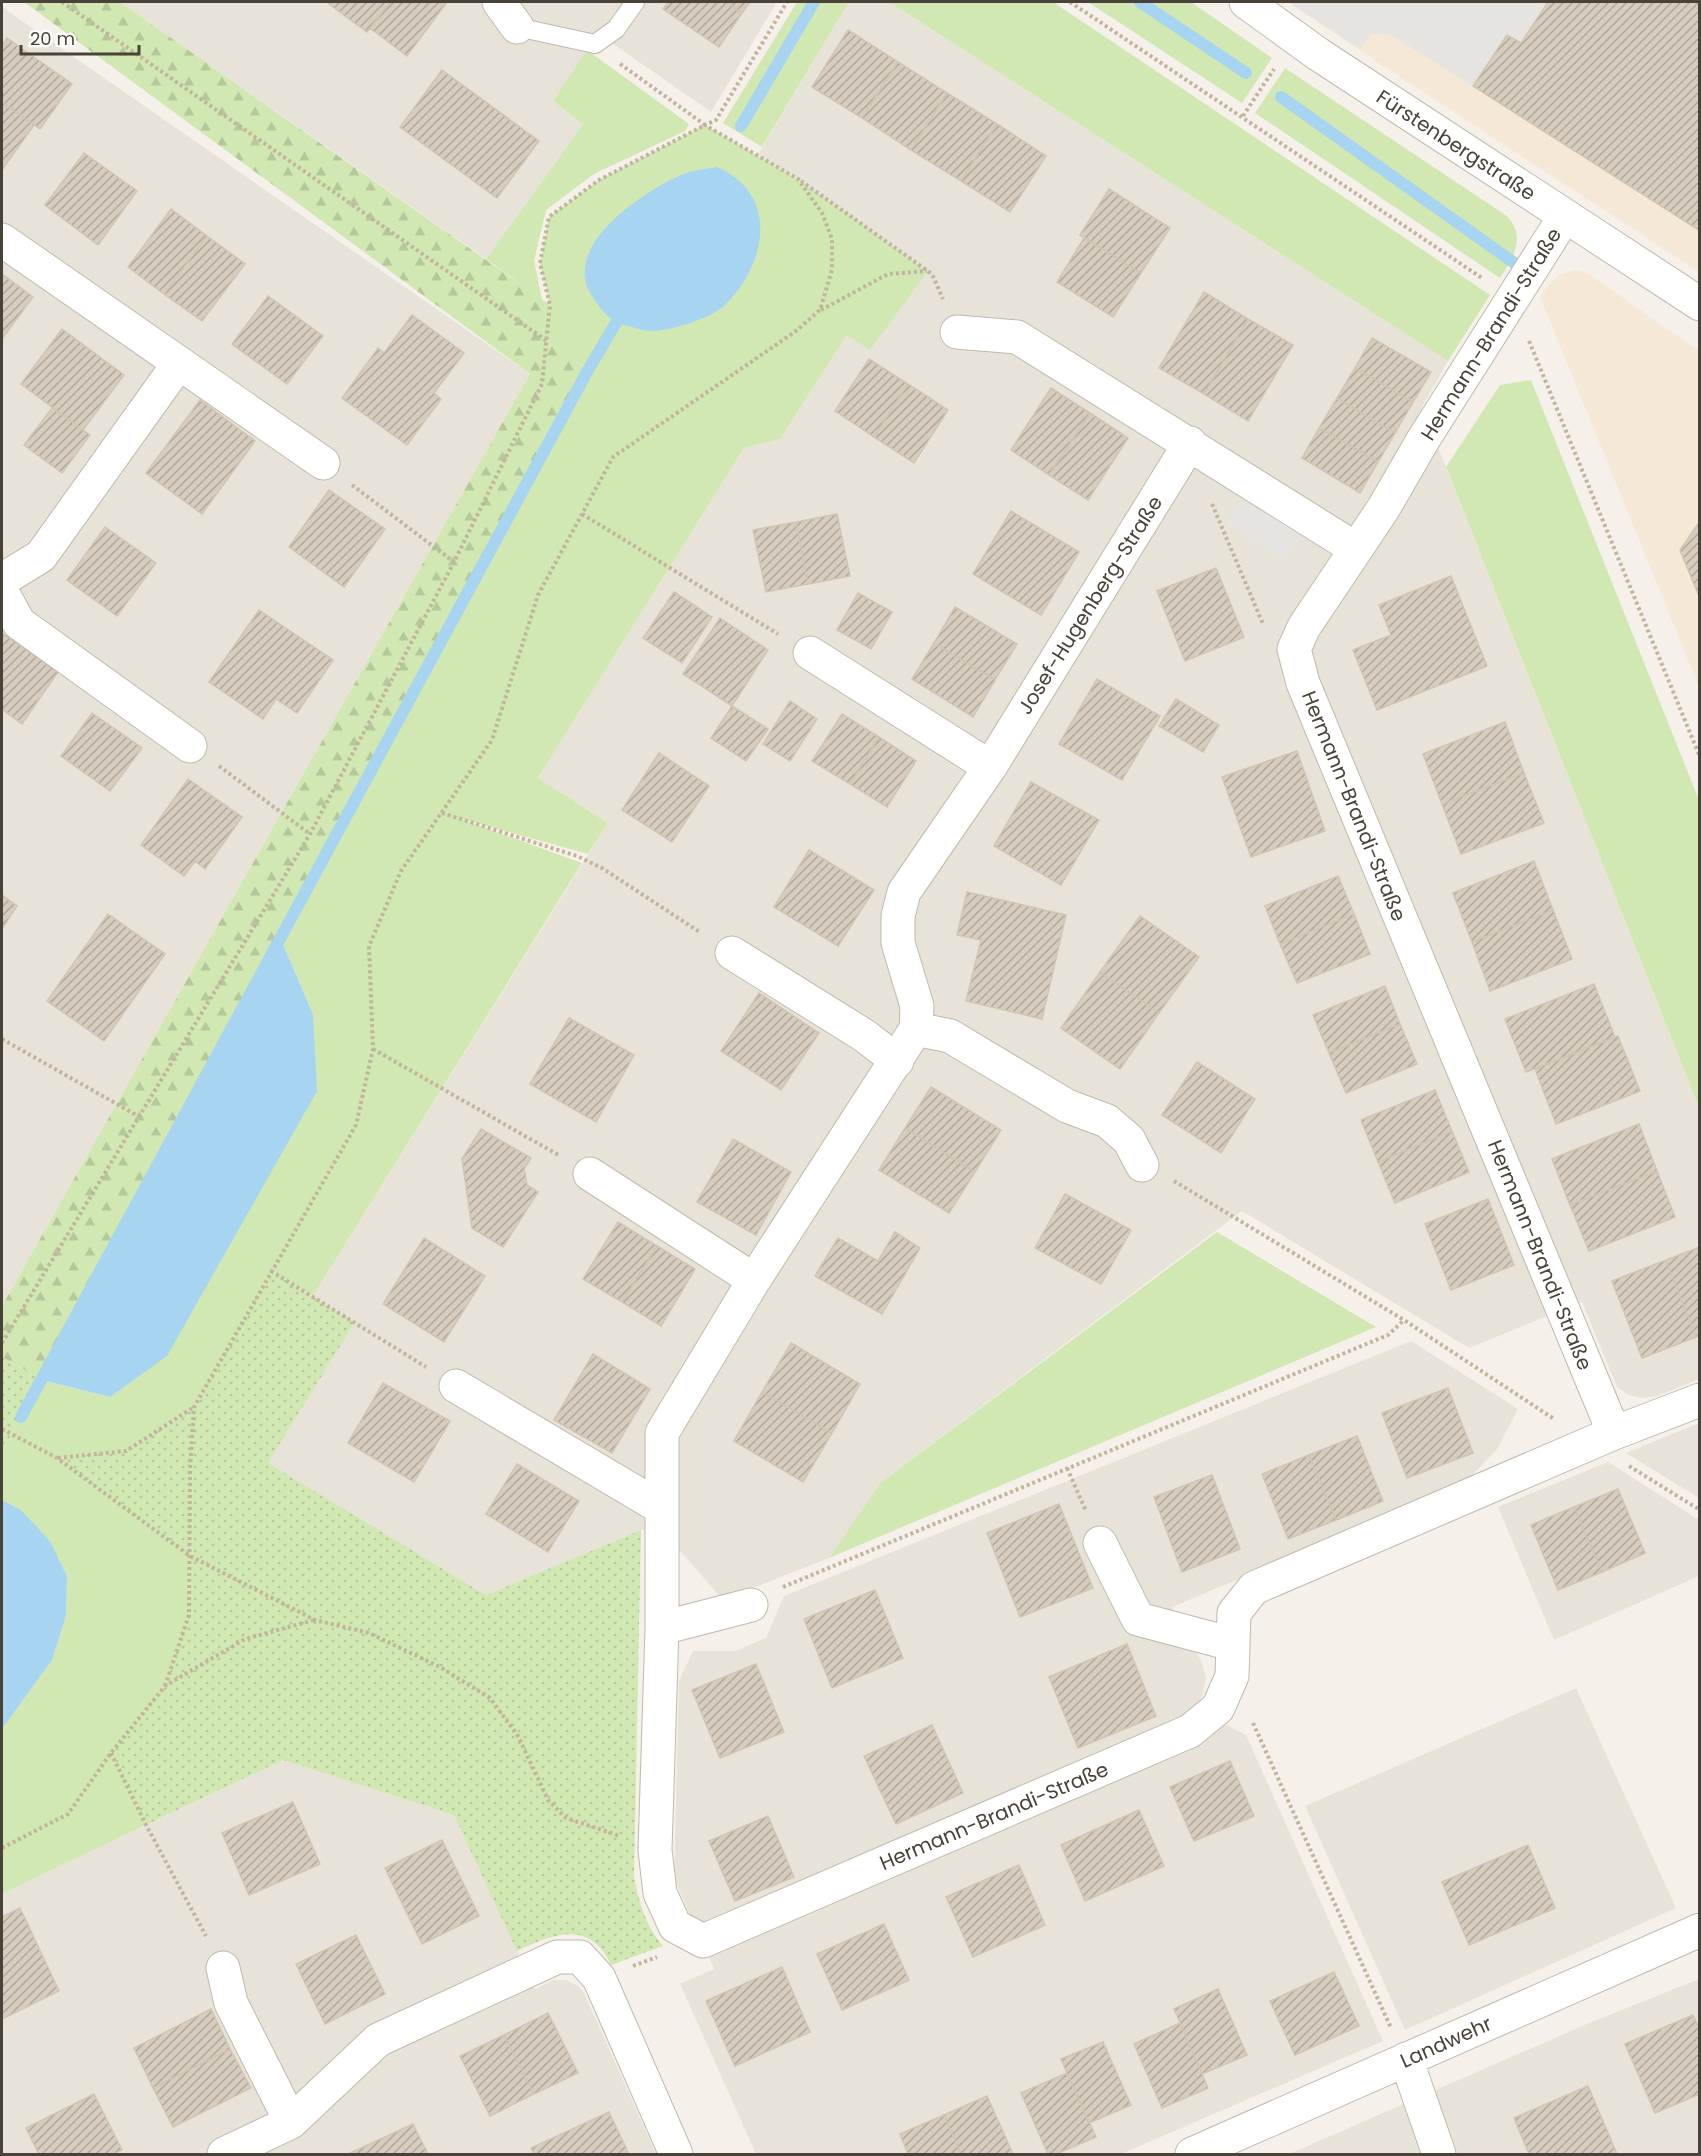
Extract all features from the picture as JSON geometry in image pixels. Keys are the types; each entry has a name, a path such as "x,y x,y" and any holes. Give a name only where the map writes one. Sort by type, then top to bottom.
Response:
{"street":[{"name":"Fürstenbergstraße","path":"1246,2 1700,304"},
{"name":"Hermann-Brandi-Straße","path":"1565,216 1383,509 1304,627 1294,649 1303,683 1603,1438"},
{"path":"2,240 323,463"},
{"path":"957,332 1017,337 1356,549"},
{"path":"2,580 41,556 179,363"},
{"name":"Josef-Hugenberg-Straße","path":"916,1029 917,1006 898,943 900,908 904,892 990,767 1199,449"},
{"path":"2,592 20,623 190,746"},
{"path":"810,653 990,767"},
{"path":"732,953 865,1036 897,1061"},
{"path":"703,1941 675,1926 660,1893 655,1850 662,1628 660,1507 662,1433 754,1280 916,1029 950,1036 1067,1106 1107,1121 1129,1140 1142,1165"},
{"path":"591,1174 754,1280"},
{"path":"456,1386 660,1507"},
{"name":"Hermann-Brandi-Straße","path":"703,1941 1190,1731 1218,1708 1232,1660 1234,1613 1254,1588 1603,1438 1700,1400"},
{"path":"1100,1543 1138,1618 1232,1660"},
{"path":"662,1628 752,1605"},
{"name":"Landwehr","path":"1192,2154 1700,1930"},
{"path":"224,2154 291,2122 378,2040 557,1957 580,1957 598,1978 676,2154"},
{"path":"223,1968 231,2003 291,2122"},
{"path":"1406,2059 1439,2154"}],"lane":[{"path":"508,14 594,45 616,29 636,2"}],"path":[{"path":"62,2 547,342"},
{"path":"2,1343 310,834 454,562 542,384 550,305 540,262 549,217 598,180 716,120 787,2"},
{"path":"1070,2 1512,298 1700,757"},
{"path":"1243,116 1296,37"},
{"path":"594,45 705,125 798,179 933,274 957,332"},
{"path":"798,179 822,213 832,239 832,270 820,310"},
{"path":"2,1848 68,1814 111,1753 165,1686 189,1615 190,1470 194,1407 356,1125 373,1049 369,946 402,871 492,740 538,595 612,457 796,331 820,310 888,274 928,271"},
{"path":"1199,449 1212,506 1269,639 1294,649"},
{"path":"323,463 454,562"},
{"path":"582,514 810,653"},
{"path":"190,746 310,834"},
{"path":"442,813 577,856 602,868 732,953"},
{"path":"2,1039 138,1116"},
{"path":"373,1049 591,1174"},
{"path":"1142,1165 1603,1438 1700,1510"},
{"path":"271,1271 456,1386"},
{"path":"752,1605 785,1586 1388,1335 1404,1320"},
{"path":"57,1458 126,1451 194,1407"},
{"path":"2,1429 57,1458 190,1556 315,1620 369,1633 440,1667 490,1698 518,1737 548,1800 566,1818 594,1826 655,1850"},
{"path":"1067,1468 1100,1543"},
{"path":"165,1686 244,1639 315,1620"},
{"path":"1232,1660 1406,2059"},
{"path":"111,1753 146,1825 223,1968"},
{"path":"598,1978 703,1941"}],"shaded area":[{"path":"120,2 777,2 711,112 599,34 553,101 583,124 486,259"},
{"path":"849,2 889,2 1448,361 1422,407 1699,1108 1699,1379 1657,1396 1642,1398 1629,1395 1617,1387 1582,1302 1469,1348 1242,1211 880,1483 829,1558 723,1600 662,1530 641,1530 486,1595 267,1463 355,1322 313,1296 608,823 538,778 744,448 780,439 848,334 798,179 758,155"},
{"path":"1288,2 1699,2 1699,272 1380,64"},
{"path":"1288,2 1548,2 1521,43 1507,35 1473,86 1389,34 1371,34 1360,49"},
{"path":"2,7 530,374 2,1306"},
{"path":"1575,270 1586,272 1699,351 1699,687 1540,297 1551,281 1561,274"},
{"path":"1242,498 1302,536 1285,562 1226,523"},
{"path":"1411,1341 1518,1409 1497,1449 1464,1484 1172,1607 1189,1646 1196,1651 1202,1663 1206,1678 1202,1696 1195,1709 1246,1735 1383,2041 1121,2154 756,2154 680,1984 714,1969 674,1878 679,1681 693,1651 735,1651 766,1638 784,1596"},
{"path":"1699,1423 1699,1498 1626,1453"},
{"path":"1608,1462 1699,1520 1699,1576 1554,1640 1498,1507"},
{"path":"1576,1688 1676,1908 1405,2030 1305,1806"},
{"path":"283,1760 454,1815 535,1989 554,1980 566,1980 578,1986 584,1993 656,2154 2,2154 2,1894"},
{"path":"1699,1979 1699,2154 1289,2154 1587,2024"}],"green space":[{"path":"24,2 120,2 550,305 547,342 588,370 42,1380 2,1357 2,1306 530,374"},
{"path":"797,2 849,2 762,147 723,123"},
{"path":"889,2 1053,2 1490,295 1448,361"},
{"path":"1088,2 1191,2 1272,58 1242,103"},
{"path":"587,50 689,124 685,131 594,174 546,210 534,261 542,300 486,259 583,124 553,101"},
{"path":"1285,68 1507,216 1513,224 1517,240 1513,255 1500,278 1255,113"},
{"path":"705,125 798,179 928,271 870,350 847,335 780,439 744,448 538,778 608,823 588,854 455,817 582,863 313,1296 271,1271 194,1407 126,1451 58,1458 190,1556 189,1615 165,1686 111,1753 146,1825 2,1894 2,1729 52,1660 66,1616 67,1576 50,1541 21,1511 2,1500 2,1451 42,1380 110,1397 313,1014 281,940 588,370 547,342 550,305 540,263 549,217 599,180"},
{"path":"1531,380 1699,800 1699,1108 1446,467 1500,385"},
{"path":"1217,1232 1376,1327 829,1558 880,1483"},
{"path":"271,1271 355,1322 268,1463 486,1595 641,1530 634,1876 644,1913 663,1946 611,1965 593,1941 570,1934 544,1940 517,1951 454,1815 283,1760 146,1825 111,1753 165,1686 189,1615 190,1556 57,1458 126,1451 194,1407"},
{"path":"2,1357 42,1380 2,1451"}],"water":[{"path":"717,167 737,179 751,194 758,212 760,231 757,251 750,271 739,289 717,311 679,327 648,331 614,321 605,314 592,296 585,277 587,259 596,240 628,207 665,183 685,173"},
{"path":"281,940 313,1014 317,1091 167,1356 110,1397 42,1380"},
{"path":"2,1500 21,1510 50,1541 67,1576 66,1616 52,1660 2,1729"}],"building":[{"path":"331,2 390,2 367,32 329,4"},
{"path":"390,2 447,2 407,56 370,28"},
{"path":"668,2 726,2 742,13 719,47 663,9"},
{"path":"726,2 750,2 742,13"},
{"path":"1548,2 1700,2 1700,231 1473,86 1507,35 1521,43"},
{"path":"848,30 898,62 862,118 812,87"},
{"path":"7,38 72,84 40,129 2,102 2,46"},
{"path":"898,62 947,93 911,150 862,118"},
{"path":"442,70 539,141 497,198 400,127"},
{"path":"947,93 997,124 961,181 911,150"},
{"path":"2,102 34,125 2,170"},
{"path":"997,124 1046,156 1010,212 961,181"},
{"path":"84,153 137,191 98,245 45,205"},
{"path":"1109,189 1170,228 1141,273 1080,235"},
{"path":"171,209 207,236 164,294 128,267"},
{"path":"207,236 245,264 202,321 164,294"},
{"path":"1084,238 1141,273 1113,317 1057,282"},
{"path":"2,274 33,297 2,339"},
{"path":"1204,292 1248,319 1204,394 1159,368"},
{"path":"268,296 323,336 287,384 232,344"},
{"path":"412,315 464,353 434,393 441,399 407,445 342,398 378,348 384,353"},
{"path":"1248,319 1293,345 1248,421 1204,394"},
{"path":"62,329 124,375 83,430 21,384"},
{"path":"1372,338 1431,372 1413,402 1355,368"},
{"path":"869,359 908,384 874,437 835,411"},
{"path":"1355,368 1413,402 1395,433 1337,398"},
{"path":"908,384 948,410 914,463 874,437"},
{"path":"1051,388 1090,413 1049,475 1011,450"},
{"path":"1337,398 1395,433 1378,462 1319,428"},
{"path":"200,400 255,441 202,514 146,473"},
{"path":"52,408 90,435 62,473 24,445"},
{"path":"1090,413 1128,438 1088,500 1049,475"},
{"path":"1319,428 1378,462 1360,493 1302,458"},
{"path":"329,490 385,529 344,587 289,547"},
{"path":"1011,511 1079,552 1041,615 973,574"},
{"path":"837,514 850,576 808,584 796,522"},
{"path":"1700,521 1700,599 1680,550"},
{"path":"796,522 808,584 766,592 753,530"},
{"path":"105,527 156,563 117,616 67,580"},
{"path":"1216,568 1244,637 1185,661 1157,591"},
{"path":"1451,576 1487,666 1377,710 1353,650 1391,635 1379,605"},
{"path":"674,592 712,617 682,663 643,638"},
{"path":"858,593 892,612 871,649 837,630"},
{"path":"955,607 1017,644 995,680 934,643"},
{"path":"259,610 333,660 297,713 276,699 263,719 209,682"},
{"path":"720,618 768,650 732,706 683,674"},
{"path":"2,633 58,672 22,724 2,709"},
{"path":"934,643 995,680 973,717 912,679"},
{"path":"1097,679 1160,716 1122,780 1059,744"},
{"path":"1176,699 1219,725 1203,752 1159,726"},
{"path":"790,701 817,719 790,761 763,744"},
{"path":"732,706 768,729 746,761 711,738"},
{"path":"92,713 142,748 110,791 61,756"},
{"path":"842,714 879,737 850,784 812,761"},
{"path":"1505,722 1524,773 1442,804 1423,754"},
{"path":"879,737 916,761 887,807 850,784"},
{"path":"1297,751 1325,831 1251,857 1222,777"},
{"path":"659,753 709,786 672,842 622,810"},
{"path":"1524,773 1544,823 1461,854 1442,804"},
{"path":"188,779 242,817 205,869 195,861 184,876 141,845"},
{"path":"1031,782 1099,820 1061,885 994,846"},
{"path":"809,850 874,890 838,946 774,907"},
{"path":"1534,861 1553,910 1472,942 1453,893"},
{"path":"1338,876 1354,914 1280,944 1265,906"},
{"path":"967,892 1066,915 1042,1019 966,1001 981,940 957,935"},
{"path":"2,895 17,906 2,929"},
{"path":"1553,910 1572,959 1490,991 1472,942"},
{"path":"108,914 165,954 104,1041 47,1001"},
{"path":"1354,914 1370,954 1297,983 1280,944"},
{"path":"1140,916 1199,957 1159,1013 1100,972"},
{"path":"1100,972 1159,1013 1120,1069 1061,1028"},
{"path":"1594,984 1615,1037 1526,1072 1505,1019"},
{"path":"1385,986 1400,1024 1329,1053 1313,1015"},
{"path":"759,993 819,1033 781,1090 721,1051"},
{"path":"569,1018 634,1055 596,1122 530,1084"},
{"path":"1400,1024 1417,1064 1346,1093 1329,1053"},
{"path":"1618,1036 1640,1091 1556,1124 1535,1069"},
{"path":"1197,1062 1255,1099 1221,1153 1162,1115"},
{"path":"931,1087 1001,1130 975,1172 905,1128"},
{"path":"1435,1090 1452,1131 1378,1162 1361,1120"},
{"path":"1639,1124 1657,1171 1570,1205 1552,1159"},
{"path":"905,1128 975,1172 949,1213 879,1170"},
{"path":"481,1129 531,1158 524,1169 527,1185 538,1192 503,1247 472,1228 462,1159"},
{"path":"1452,1131 1469,1172 1395,1203 1378,1162"},
{"path":"733,1139 791,1172 756,1235 697,1202"},
{"path":"1657,1171 1675,1217 1589,1251 1570,1205"},
{"path":"1065,1194 1131,1230 1101,1284 1035,1248"},
{"path":"1488,1199 1514,1265 1451,1290 1425,1224"},
{"path":"618,1222 657,1246 622,1302 583,1279"},
{"path":"895,1232 920,1248 882,1314 815,1276 838,1238 878,1261"},
{"path":"424,1238 485,1276 444,1342 383,1304"},
{"path":"657,1246 695,1269 661,1326 622,1302"},
{"path":"1700,1247 1700,1335 1696,1337 1666,1260"},
{"path":"1666,1260 1696,1337 1642,1358 1612,1281"},
{"path":"791,1343 860,1384 832,1433 762,1392"},
{"path":"593,1354 650,1389 612,1453 554,1420"},
{"path":"383,1383 450,1421 414,1482 348,1443"},
{"path":"1448,1388 1473,1453 1407,1478 1382,1413"},
{"path":"762,1392 832,1433 803,1482 734,1441"},
{"path":"1357,1436 1383,1501 1336,1520 1309,1455"},
{"path":"1309,1455 1336,1520 1288,1539 1262,1474"},
{"path":"517,1464 579,1501 548,1552 486,1514"},
{"path":"1212,1475 1240,1549 1182,1572 1154,1497"},
{"path":"1618,1489 1645,1553 1602,1572 1574,1507"},
{"path":"1059,1504 1093,1588 1020,1617 987,1533"},
{"path":"1574,1507 1602,1572 1558,1590 1531,1525"},
{"path":"875,1590 903,1658 832,1688 804,1619"},
{"path":"1127,1644 1156,1716 1078,1748 1049,1677"},
{"path":"756,1664 784,1732 720,1758 692,1690"},
{"path":"932,1725 963,1793 896,1824 864,1756"},
{"path":"1230,1761 1254,1816 1194,1841 1170,1787"},
{"path":"293,1802 320,1864 249,1895 222,1833"},
{"path":"1139,1810 1164,1866 1085,1901 1061,1845"},
{"path":"768,1816 794,1877 735,1901 709,1841"},
{"path":"442,1840 479,1916 422,1944 385,1868"},
{"path":"1528,1845 1555,1908 1469,1945 1442,1882"},
{"path":"1019,1865 1045,1925 973,1957 946,1897"},
{"path":"20,1908 59,1991 2,2019 2,1917"},
{"path":"884,1924 909,1980 842,2010 817,1954"},
{"path":"356,1935 385,1994 325,2024 296,1964"},
{"path":"782,1967 810,2032 735,2066 706,2001"},
{"path":"1334,1972 1359,2026 1295,2055 1270,2001"},
{"path":"1218,1989 1247,2055 1202,2074 1174,2009"},
{"path":"211,2009 230,2049 153,2088 134,2048"},
{"path":"548,2013 578,2073 534,2094 504,2035"},
{"path":"1693,2015 1700,2030 1700,2094 1655,2113 1625,2044"},
{"path":"1180,2023 1208,2088 1162,2108 1134,2044"},
{"path":"504,2035 534,2094 490,2116 460,2056"},
{"path":"1103,2042 1131,2105 1089,2123 1061,2059"},
{"path":"230,2049 251,2088 173,2127 153,2088"},
{"path":"1067,2073 1096,2137 1056,2154 1048,2154 1021,2093"},
{"path":"1588,2086 1617,2154 1529,2154 1514,2118"},
{"path":"94,2094 122,2150 114,2154 39,2154 26,2128"},
{"path":"987,2096 1013,2154 961,2154 944,2115"},
{"path":"609,2112 628,2152 623,2154 534,2154 531,2148"},
{"path":"944,2115 961,2154 908,2154 900,2134"},
{"path":"413,2124 428,2154 348,2154"}],"waterway":[{"path":"741,126 814,2"},
{"path":"1140,2 1246,73"},
{"path":"1281,97 1527,272"},
{"path":"21,1417 588,370 623,311"}]}
